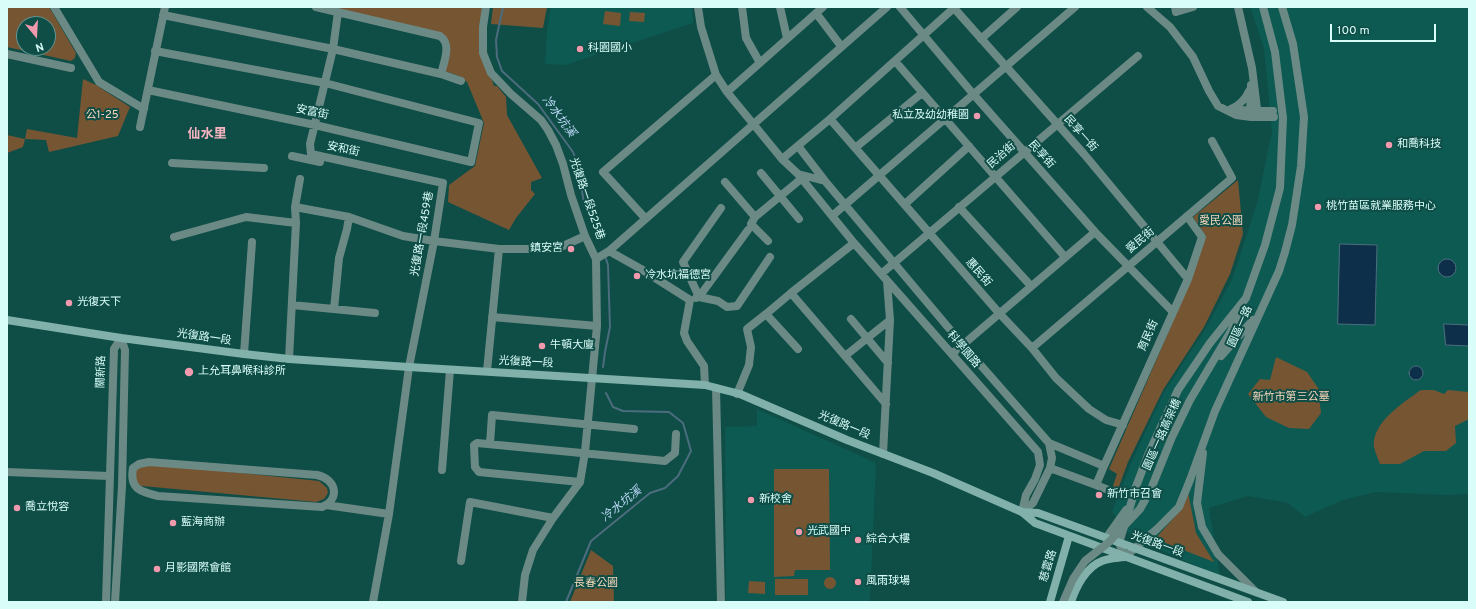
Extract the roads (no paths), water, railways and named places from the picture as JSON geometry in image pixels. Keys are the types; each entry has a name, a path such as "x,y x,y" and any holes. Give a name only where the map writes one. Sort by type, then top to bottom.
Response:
{"main road":[{"name":"光復路一段","path":"7,320 121,338 289,359 705,385 737,394 934,474 1022,512 1035,523 1248,602"},
{"name":"光復路一段","path":"1022,512 1038,513 1283,602"},
{"name":"慈雲路","path":"1050,602 1069,536"},
{"path":"1071,602 1088,569 1102,561 1125,557"}],"street":[{"path":"54,7 99,82 144,108"},
{"path":"316,7 440,36 444,39 447,46 442,74"},
{"name":"光復路一段525巷","path":"486,7 483,27 483,53 491,73 511,94 540,120 548,130 556,145 585,236 596,259 597,326 585,452 580,482"},
{"name":"科學園路","path":"698,7 701,27 716,75 727,92 782,159 800,176 854,243 1038,452 1040,465 1035,479 1026,495 1022,512"},
{"path":"742,7 746,38 760,63"},
{"path":"780,7 787,38"},
{"path":"727,92 787,38 815,10 822,7"},
{"path":"596,259 609,251 887,7"},
{"name":"民享街","path":"900,7 974,95 1094,232 1172,311"},
{"path":"782,159 830,119 954,7"},
{"name":"民享一街","path":"954,7 1107,181 1156,243 1188,279"},
{"path":"981,39 1017,7"},
{"path":"832,216 1075,7"},
{"path":"1147,7 1170,27 1193,57 1218,106 1236,115 1274,114"},
{"path":"1175,7 1176,12 1193,7"},
{"path":"1238,7 1252,68 1254,114"},
{"name":"園區一路","path":"1119,543 1148,455 1178,390 1210,343 1246,298 1265,245 1280,188 1283,118 1275,52 1263,7"},
{"name":"園區一路","path":"1125,557 1157,529 1178,507 1190,480 1215,411 1280,271 1292,224 1301,166 1304,117 1293,44 1282,7"},
{"path":"815,10 842,46"},
{"path":"140,127 164,11 442,74 461,81"},
{"name":"安和街","path":"338,12 333,49 310,144 311,154 443,183"},
{"path":"155,51 325,83"},
{"path":"7,54 71,68"},
{"name":"民治街","path":"881,274 959,206 1138,56"},
{"path":"895,61 1065,257"},
{"path":"1252,68 1251,87 1254,114"},
{"path":"645,218 603,172 716,75"},
{"name":"安富街","path":"148,90 315,125 471,162 479,123 325,83"},
{"path":"1231,109 1238,106 1245,100 1251,87"},
{"path":"855,148 922,93"},
{"path":"1218,106 1254,114"},
{"name":"惠民街","path":"830,119 999,314 1032,348 1056,378 1089,409 1106,420 1123,425"},
{"name":"愛民街","path":"1032,348 1232,178 1212,141"},
{"name":"科學園路","path":"798,146 893,263 1049,443 1104,466"},
{"path":"905,204 969,146"},
{"name":"光復路一段459巷","path":"292,156 404,180 443,183 434,241 409,367 389,514 373,602"},
{"path":"172,164 264,168"},
{"path":"761,173 798,219"},
{"path":"768,241 751,224 755,217 780,196 800,176"},
{"name":"科學園路","path":"800,176 825,181"},
{"path":"289,359 296,224 295,207 300,179"},
{"path":"725,182 755,217"},
{"path":"959,206 1031,286"},
{"path":"295,207 349,217 403,236 499,249 552,249 563,246 585,236"},
{"path":"699,297 683,262 721,208"},
{"name":"育民街","path":"1104,466 1172,311 1188,279 1202,237 1187,216"},
{"path":"174,237 246,217 296,224"},
{"path":"334,309 339,258 349,217"},
{"path":"699,297 748,230"},
{"path":"952,354 1094,232"},
{"path":"244,354 252,242"},
{"path":"737,394 749,365 751,347 748,329 854,243"},
{"path":"487,371 499,249"},
{"path":"609,251 641,268 690,300"},
{"path":"690,300 699,297 718,301 727,307 737,306 770,257"},
{"path":"884,454 890,320 887,281"},
{"path":"791,293 886,404"},
{"path":"1209,368 1231,331 1246,298"},
{"path":"690,300 684,333 687,341 704,366 705,385"},
{"path":"292,305 375,313"},
{"path":"1209,368 1261,310"},
{"path":"766,314 798,349"},
{"path":"492,317 597,326"},
{"path":"851,319 888,362"},
{"path":"845,356 890,320"},
{"name":"關新路","path":"115,602 123,467 126,350 121,338"},
{"name":"關新路","path":"106,602 114,349 121,338"},
{"name":"園區一路高架橋","path":"1063,602 1073,579 1085,561 1109,542 1140,510 1151,489 1172,437 1209,368"},
{"path":"442,470 450,370"},
{"path":"716,388 721,602"},
{"path":"490,444 492,414 634,428"},
{"path":"580,482 479,472 476,467 474,445 478,443 490,444 585,452 665,461 675,453 676,434"},
{"path":"1205,437 1197,503 1202,527 1218,554 1256,593"},
{"path":"1022,512 1033,503 1050,468 1052,458 1049,443"},
{"path":"122,486 135,487 146,493 164,497 316,507 326,505 331,501 333,494 332,483 328,478 317,475 149,462 139,464 133,468 123,467"},
{"path":"1096,485 1104,466"},
{"path":"133,468 131,477 135,487"},
{"path":"1050,468 1116,493"},
{"path":"7,472 109,476"},
{"path":"522,602 525,574 533,550 553,518 580,482"},
{"name":"園區一路","path":"1106,538 1125,512 1136,488"},
{"path":"461,561 470,502 553,518"},
{"path":"326,505 389,514"},
{"path":"1119,543 1125,557"}],"waterway":[{"name":"冷水坑溪","path":"503,7 496,40 497,57 502,71 538,104 573,152 581,173 584,203 592,224"},
{"name":"冷水坑溪","path":"603,367 610,327 608,265 605,256"},
{"name":"冷水坑溪","path":"566,602 591,541 650,493 665,488 678,476 691,451 683,423 669,412 623,411 613,407 606,393"}],"place":[{"name":"科園國小","path":"580,49"},
{"name":"私立及幼幼稚園","path":"977,116"},
{"name":"和喬科技","path":"1389,145"},
{"name":"桃竹苗區就業服務中心","path":"1318,207"},
{"name":"鎮安宮","path":"571,249"},
{"name":"冷水坑福德宮","path":"637,276"},
{"name":"光復天下","path":"69,303"},
{"name":"牛頓大廈","path":"542,346"},
{"name":"上允耳鼻喉科診所","path":"189,372"},
{"name":"新竹市召會","path":"1099,495"},
{"name":"新校舍","path":"751,500"},
{"name":"喬立悅容","path":"17,508"},
{"name":"藍海商辦","path":"173,523"},
{"name":"光武國中","path":"799,532"},
{"name":"綜合大樓","path":"858,540"},
{"name":"月影國際會館","path":"157,569"},
{"name":"風雨球場","path":"858,582"}],"district":[{"name":"仙水里","path":"207,135"}],"park label":[{"name":"公1-25","path":"102,116"},
{"name":"愛民公園","path":"1221,222"},
{"name":"新竹市第三公墓","path":"1291,398"},
{"name":"長春公園","path":"596,584"}]}
